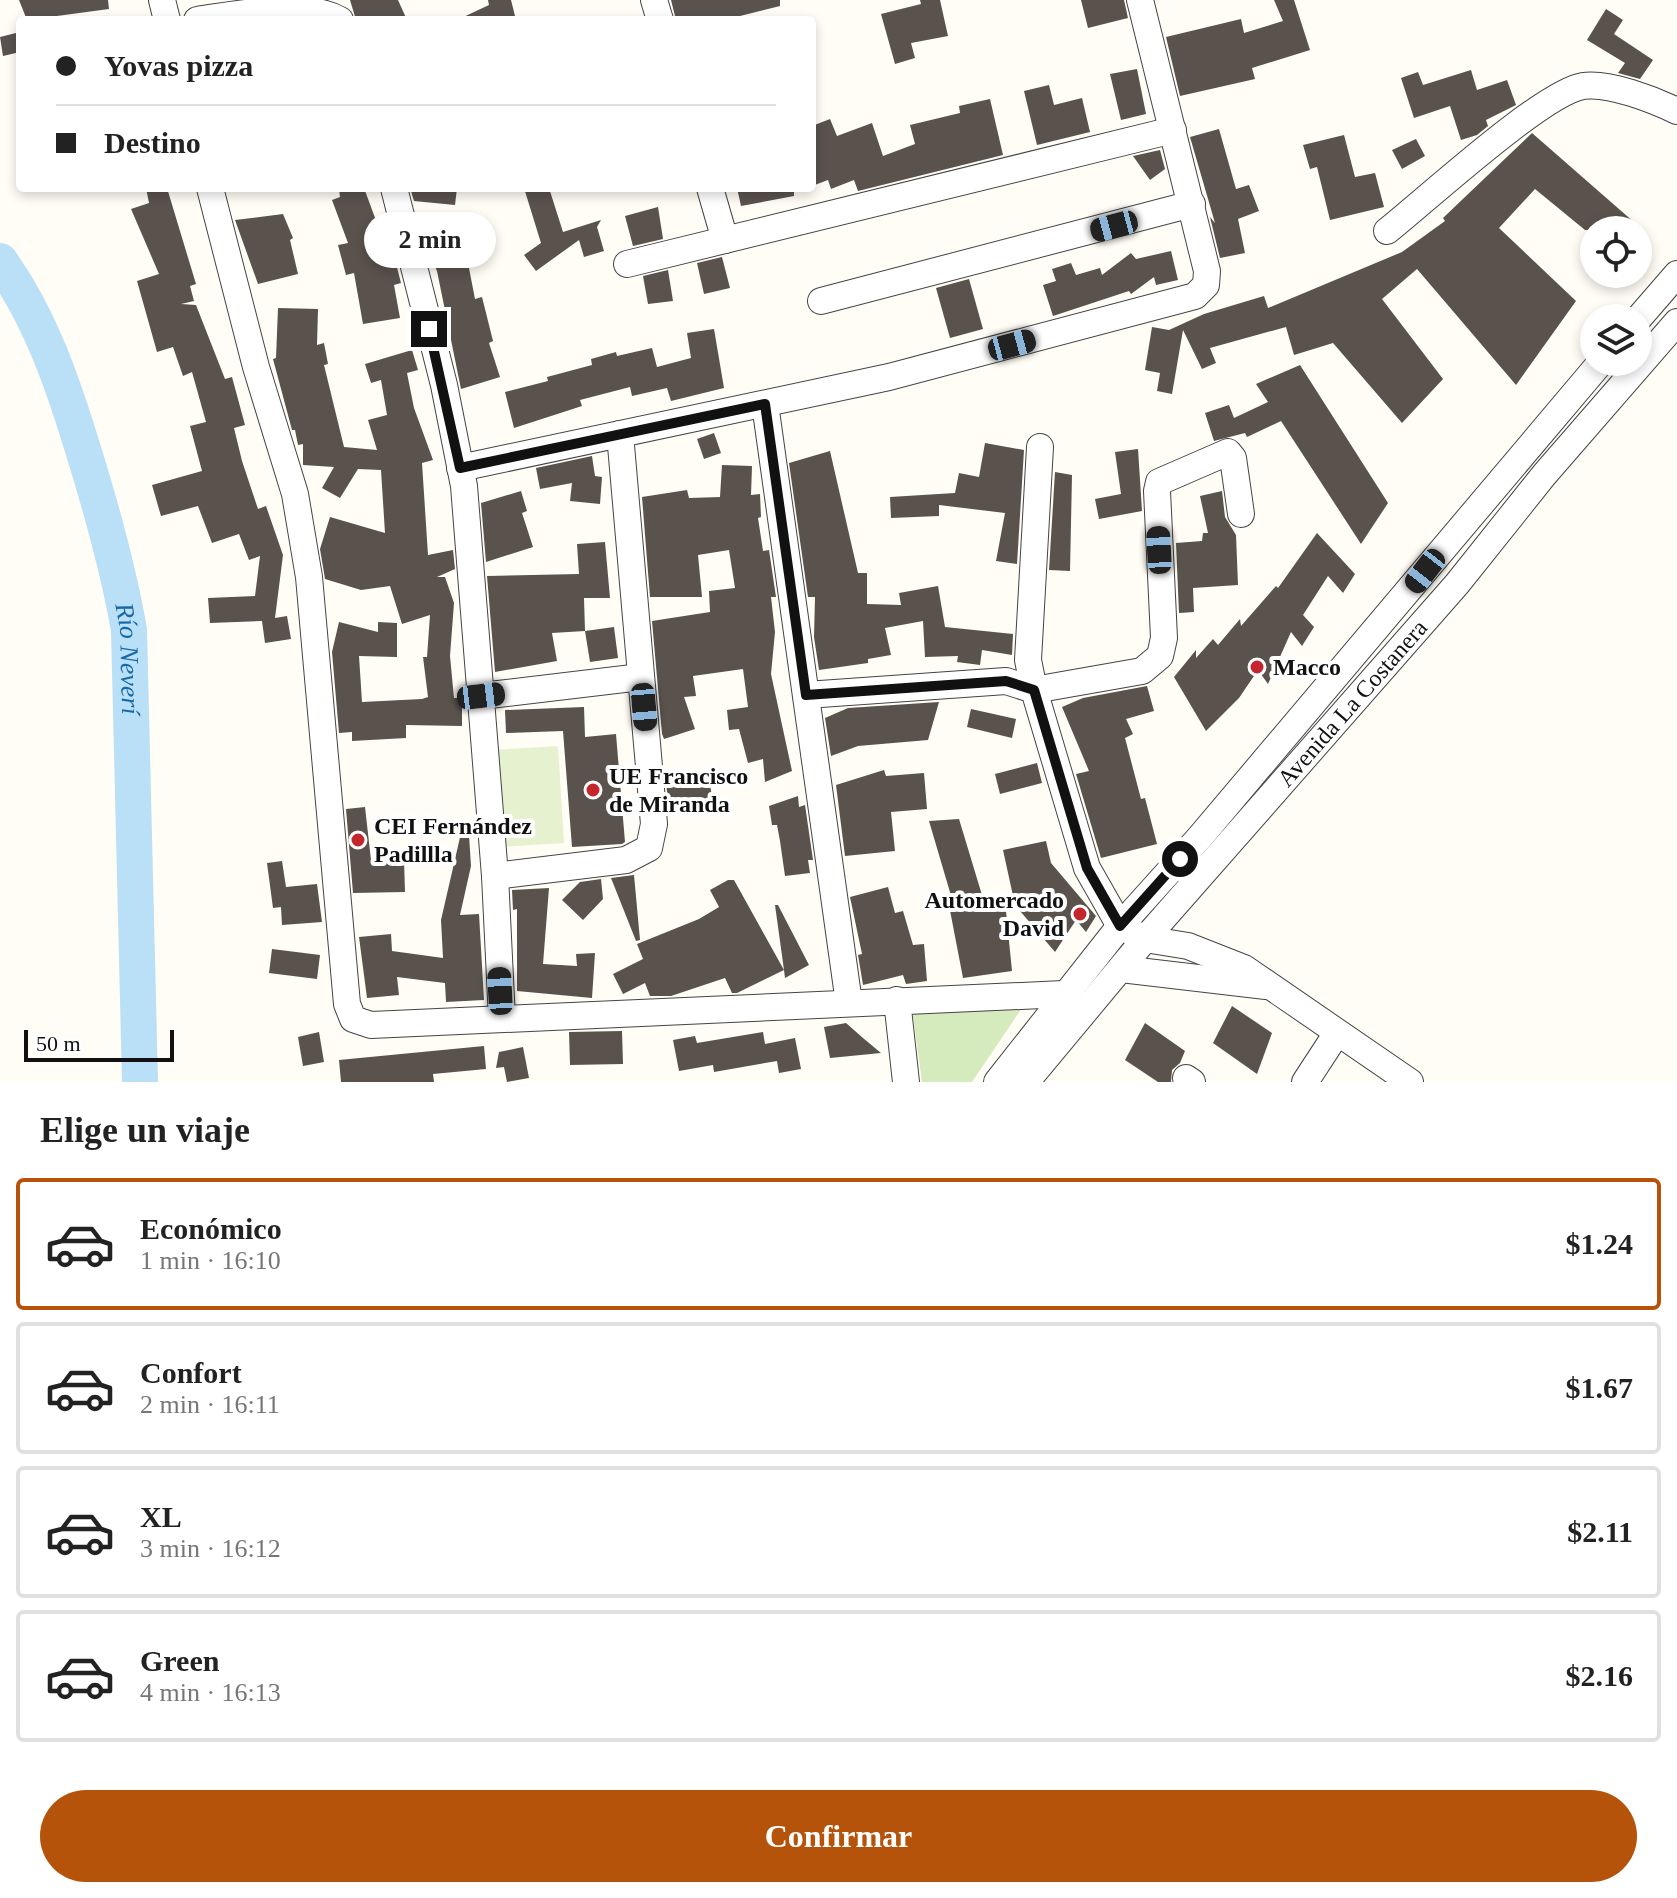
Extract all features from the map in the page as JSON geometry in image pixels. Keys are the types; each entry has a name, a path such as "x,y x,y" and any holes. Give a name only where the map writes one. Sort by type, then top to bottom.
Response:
{"street":[{"path":"460,468 889,377 1195,296 1206,285 1207,271 1140,0"},
{"path":"228,16 321,6 335,16"},
{"path":"1387,231 1522,121 1564,94 1585,85 1644,96 1677,111"},
{"path":"627,264 1173,130"},
{"path":"211,192 256,367 297,508 309,577 347,1004 353,1019 371,1025 1064,994"},
{"path":"395,192 444,385 460,468 495,876 502,1019"},
{"path":"711,192 725,240"},
{"path":"821,301 1192,204"},
{"path":"1651,304 1677,274"},
{"name":"Avenida La Costanera","path":"1026,1082 1145,939 1457,584 1544,475 1677,322"},
{"name":"Avenida La Costanera","path":"997,1082 1120,926 1200,837 1589,376"},
{"path":"765,404 849,1003"},
{"path":"495,876 626,860 649,848 654,824 620,434"},
{"path":"1040,447 1028,660 1034,690 1087,868 1120,926 1145,939 1188,946 1244,968 1410,1082"},
{"path":"806,695 1006,681 1034,690 1142,671 1160,656 1164,638 1159,482 1228,452 1233,458 1241,514"},
{"path":"481,696 641,677"},
{"path":"1121,969 1274,987"},
{"path":"897,1000 906,1082"},
{"path":"1305,1082 1337,1033"}],"green space":[{"path":"558,746 564,843 498,847 492,750"},
{"path":"1026,1002 972,1082 922,1082 912,1009"}],"building":[{"path":"19,0 108,0 109,9 57,16 25,16"},
{"path":"350,0 398,0 405,16 355,16"},
{"path":"488,0 511,0 515,16 466,16 489,5"},
{"path":"671,0 780,0 780,6 740,16 675,16"},
{"path":"920,0 940,0 948,36 911,43 915,58 895,64 881,14 921,4"},
{"path":"1081,0 1124,0 1128,18 1088,28"},
{"path":"1274,0 1294,0 1310,50 1252,68 1255,79 1180,96 1166,37 1241,19 1244,33 1283,21"},
{"path":"1606,9 1623,20 1614,34 1653,60 1640,79 1618,73 1625,63 1587,40"},
{"path":"16,33 16,53 3,56 0,37"},
{"path":"1137,69 1146,114 1121,120 1110,74"},
{"path":"1471,70 1477,90 1507,80 1516,105 1486,120 1488,126 1477,135 1461,140 1450,106 1414,118 1401,78 1418,72 1423,85"},
{"path":"1049,85 1054,105 1082,98 1090,132 1037,145 1024,91"},
{"path":"990,99 1003,155 858,191 854,180 831,189 828,180 816,184 816,124 830,119 837,136 872,123 883,156 915,144 910,125 960,113 959,106"},
{"path":"1219,129 1236,189 1249,185 1259,211 1238,219 1245,253 1220,258 1210,217 1215,223 1190,137"},
{"path":"1532,133 1627,216 1580,216 1580,226 1535,189 1499,228 1576,301 1516,385 1417,269 1382,299 1443,379 1402,423 1333,343 1294,355 1286,327 1210,348 1216,363 1202,369 1183,330 1172,394 1157,391 1160,373 1145,370 1152,327 1169,330 1204,314 1264,296 1268,308 1402,252 1445,221 1443,218"},
{"path":"1344,135 1355,177 1375,173 1384,207 1330,220 1317,167 1310,169 1303,145"},
{"path":"1416,139 1425,156 1402,169 1392,150"},
{"path":"1160,150 1165,169 1150,180 1133,156"},
{"path":"147,192 168,192 196,284 190,286 194,301 181,304 196,305 225,379 232,377 245,425 234,428 242,461 258,509 266,506 283,555 275,618 287,616 291,639 265,643 262,621 210,623 208,598 255,596 260,556 249,560 239,534 212,543 198,506 161,516 152,485 202,471 190,426 206,422 192,372 183,376 173,347 157,352 137,281 159,274 131,209 149,203"},
{"path":"339,192 365,192 381,234 388,232 401,283 394,285 400,318 363,324 354,273 346,275 338,245 348,243 332,200 340,197"},
{"path":"411,192 457,192 455,205 414,201"},
{"path":"525,192 550,192 563,232 601,220 597,227 604,251 584,257 579,240 536,271 524,255 541,243"},
{"path":"738,192 794,192 794,196 741,206"},
{"path":"658,207 663,239 633,246 625,216"},
{"path":"283,214 293,238 290,240 298,274 258,284 235,220"},
{"path":"469,242 475,261 468,263 475,299 482,297 493,341 489,343 500,377 461,389 437,271 429,253"},
{"path":"1171,251 1178,280 1156,285 1154,277 1131,294 1129,291 1053,316 1043,285 1056,281 1052,269 1071,263 1076,275 1100,268 1102,275 1131,253 1136,259"},
{"path":"722,257 730,288 704,294 697,263"},
{"path":"668,270 673,301 648,304 643,276"},
{"path":"969,279 983,329 950,338 936,288"},
{"path":"278,308 318,309 317,345 324,343 328,364 324,365 344,447 377,450 368,420 387,415 381,380 371,383 365,364 412,350 418,370 407,373 414,408 433,460 422,463 428,555 453,550 455,569 437,577 445,577 454,603 450,656 454,698 462,698 462,726 406,725 406,738 352,741 352,732 339,733 332,652 339,622 378,632 378,622 397,623 397,657 359,656 362,702 422,699 428,697 423,657 427,657 430,615 402,624 390,586 361,590 325,579 320,549 330,517 385,533 381,470 358,469 340,498 322,488 334,467 303,465 303,444 298,445 295,430 292,430 273,359 276,358"},
{"path":"714,329 724,388 671,401 667,388 632,396 630,387 580,400 582,406 514,428 505,392 548,381 547,377 592,365 591,359 616,352 617,356 652,348 657,367 691,358 687,333"},
{"path":"1300,365 1388,503 1361,544 1281,421 1247,437 1245,433 1214,441 1205,413 1229,405 1234,418 1268,402 1256,384"},
{"path":"714,433 721,453 704,459 697,439"},
{"path":"985,443 1024,450 1017,564 996,561 1005,513 939,505 939,516 891,518 890,497 955,493 959,473 979,477"},
{"path":"1138,449 1142,511 1099,519 1095,499 1121,494 1115,452"},
{"path":"830,451 858,573 867,573 867,604 901,605 899,593 938,586 945,627 1013,634 1012,655 982,650 980,665 957,662 958,656 925,657 923,621 885,628 891,655 868,659 868,663 819,670 814,637 815,597 808,597 789,463"},
{"path":"592,456 595,476 602,477 600,504 570,501 572,483 540,489 536,468"},
{"path":"722,465 752,466 751,495 760,494 761,517 758,518 763,551 769,550 776,597 771,597 775,632 771,674 792,771 765,782 763,759 748,763 739,729 729,730 727,710 748,707 743,669 693,676 696,696 684,697 695,729 664,739 662,734 652,621 710,612 709,591 735,588 729,550 698,555 702,597 650,597 642,497 687,490 689,498 720,497"},
{"path":"1055,472 1072,475 1070,571 1049,570"},
{"path":"521,491 527,511 522,513 533,547 486,562 481,503"},
{"path":"1222,491 1225,517 1236,535 1238,585 1193,588 1194,612 1179,613 1176,543 1202,541 1203,533 1208,533 1200,496"},
{"path":"1317,533 1355,574 1343,593 1328,576 1303,615 1314,627 1302,646 1291,632 1268,684 1258,670 1239,698 1206,731 1174,677 1196,650 1196,658 1213,639 1218,645 1240,619 1241,626 1276,586 1278,588"},
{"path":"605,542 610,598 584,598 585,631 552,633 557,661 495,672 487,576 579,574 577,544"},
{"path":"614,627 618,658 590,662 585,631"},
{"path":"1147,686 1154,711 1126,719 1133,734 1125,738 1157,844 1101,858 1076,774 1089,771 1062,707 1083,698"},
{"path":"939,702 928,740 858,746 831,756 825,718 848,708"},
{"path":"584,707 585,737 616,734 625,842 622,844 572,847 563,731 506,733 505,710"},
{"path":"971,709 1016,719 1012,738 967,727"},
{"path":"1037,763 1042,783 1000,794 995,774"},
{"path":"884,770 886,776 924,773 927,809 891,812 895,851 845,856 836,785"},
{"path":"709,776 712,798 668,803 666,781"},
{"path":"798,796 799,807 805,805 813,860 808,860 810,873 785,876 777,825 772,825 769,806"},
{"path":"365,807 371,860 404,859 405,892 353,893 346,809"},
{"path":"959,819 985,905 1005,901 1012,971 963,978 948,900 952,899 929,821"},
{"path":"464,820 468,820 471,866 460,915 479,914 484,1000 446,1002 445,983 397,977 399,995 367,998 359,937 391,934 392,951 443,958 441,920"},
{"path":"1046,841 1051,863 1096,916 1086,932 1076,920 1055,952 1015,905 1003,850"},
{"path":"282,861 286,887 317,884 322,922 282,925 281,907 273,908 267,863"},
{"path":"634,875 640,940 636,941 611,878"},
{"path":"601,879 603,899 583,920 562,900 580,882"},
{"path":"734,880 784,970 737,993 732,993 725,978 671,996 650,996 645,983 623,994 613,974 643,959 637,944 699,919 719,907 710,890"},
{"path":"888,887 895,913 903,911 913,945 924,944 927,981 906,984 903,975 863,985 858,955 862,954 850,897"},
{"path":"549,888 543,964 577,966 576,954 595,953 592,998 517,991 517,909 513,910 512,890"},
{"path":"775,905 778,905 809,965 785,978"},
{"path":"272,949 320,955 317,979 269,973"},
{"path":"1232,1006 1272,1033 1257,1074 1213,1043"},
{"path":"846,1023 881,1053 830,1058 824,1027"},
{"path":"1145,1023 1185,1051 1180,1063 1172,1070 1171,1082 1158,1082 1125,1060"},
{"path":"622,1031 623,1064 570,1065 569,1032"},
{"path":"319,1032 324,1062 303,1066 298,1037"},
{"path":"763,1032 765,1044 795,1038 801,1069 779,1073 777,1061 714,1072 713,1065 679,1071 673,1040 695,1036 697,1043"},
{"path":"484,1046 486,1069 433,1074 434,1082 341,1082 339,1060"},
{"path":"523,1047 529,1078 507,1082 504,1067 496,1068 499,1052"}],"waterway":[{"name":"Río Neverí","path":"0,261 27,304 66,398 108,537 129,630 140,1082"}],"place":[{"name":"Macco","path":"1257,667"},
{"name":"UE Francisco de Miranda","path":"593,790"},
{"name":"CEI Fernández Padillla","path":"358,840"},
{"name":"Automercado David","path":"1080,914"}],"route":[{"path":"429,329 444,385 460,468 765,404 806,695 1006,681 1024,685 1034,690 1087,868 1120,926 1180,859"}]}
